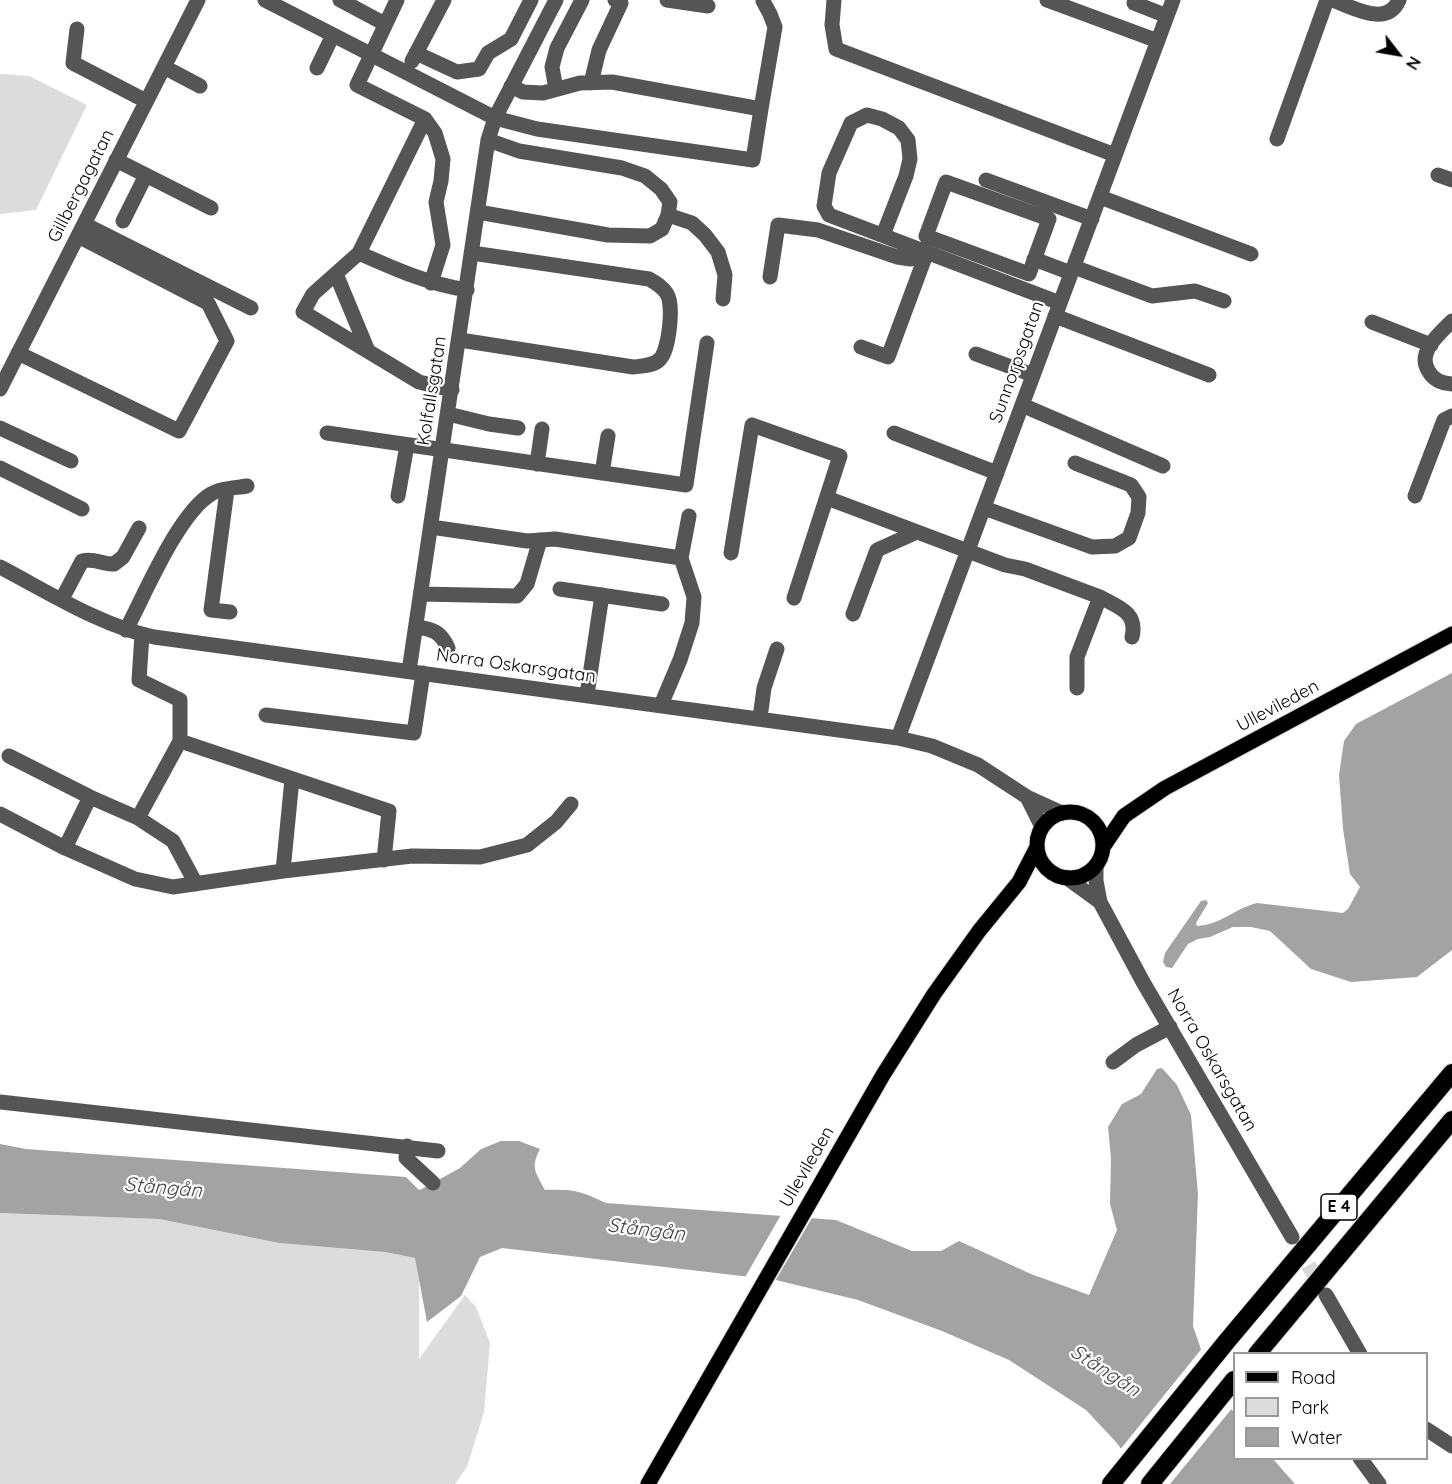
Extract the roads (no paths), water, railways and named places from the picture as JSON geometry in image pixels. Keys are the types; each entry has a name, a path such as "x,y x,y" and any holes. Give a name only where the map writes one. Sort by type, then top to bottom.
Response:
{"highway":[{"name":"E 4","path":"1111,1484 1227,1341 1452,1073"},
{"name":"E 4","path":"1258,1352 1452,1120"},
{"path":"1150,1484 1233,1381"}],"main road":[{"name":"Ullevileden","path":"1103,847 1124,816 1166,788 1452,634"},
{"path":"1052,873 1042,862 1037,847 1042,827 1051,818 1062,813 1076,812 1090,818 1124,816"},
{"path":"1019,882 1052,873 1067,878 1080,877 1096,866 1103,847 1102,834 1090,818"},
{"name":"Ullevileden","path":"648,1484 883,1075 934,994 979,931 1019,882 1037,847"}],"street":[{"name":"Gillbergagatan","path":"0,389 198,0"},
{"path":"265,0 495,118 537,129 753,160 774,27 771,14 763,1"},
{"path":"340,0 385,24"},
{"path":"397,0 357,85 425,119 435,133 443,159 436,202 443,244 431,283"},
{"path":"406,73 444,0"},
{"path":"416,53 457,72 479,69 488,53 511,39 531,0"},
{"name":"Kolfallsgatan","path":"266,715 414,733 416,627 488,140 495,118 556,0"},
{"path":"556,89 552,67 557,48 582,0"},
{"path":"591,83 598,50 621,3 615,0"},
{"path":"667,0 708,6"},
{"path":"834,0 832,25 836,49 1115,155"},
{"path":"1047,0 1158,41"},
{"name":"Sunnorpsgatan","path":"898,738 1173,0"},
{"path":"1276,139 1327,0"},
{"path":"1332,0 1384,15 1392,11 1399,0"},
{"path":"1132,1 1167,16"},
{"path":"77,29 73,63 146,101"},
{"path":"317,68 333,35"},
{"path":"164,67 200,86"},
{"path":"511,86 523,92 543,93 591,83 612,82 761,109"},
{"path":"883,235 906,176 910,159 908,140 899,128 882,119 867,116 851,123 829,173 824,206 829,214 883,235 927,252 1209,375"},
{"path":"425,119 359,253 313,294 303,312 419,382 452,390"},
{"path":"478,212 608,234 650,236 662,229 670,202 661,189 645,176 622,168 519,152 488,140"},
{"path":"116,160 211,208"},
{"path":"123,221 146,175"},
{"path":"986,180 1092,219"},
{"path":"946,182 1049,219 1034,260 1029,274 926,236 946,182"},
{"path":"1100,197 1251,254"},
{"path":"668,215 692,223 718,252 725,275 723,299"},
{"path":"770,277 778,225 818,230 897,257 911,259 927,252"},
{"path":"81,230 251,308"},
{"path":"18,353 179,431 227,341 208,303 81,230"},
{"path":"861,348 888,357 927,252"},
{"path":"359,253 407,275 431,283 467,290"},
{"path":"460,340 633,367 650,365 659,361 664,354 669,329 671,310 668,295 658,284 649,279 472,254"},
{"path":"1034,260 1152,296 1195,291 1224,301"},
{"path":"336,274 368,351"},
{"path":"1452,321 1427,350 1425,365 1431,376 1442,383 1452,384"},
{"path":"1372,322 1431,345"},
{"path":"327,433 686,485 706,344"},
{"path":"976,354 1033,375"},
{"path":"1022,405 1163,466"},
{"path":"448,414 518,428"},
{"path":"1415,496 1444,420 1452,416"},
{"path":"731,553 752,425 840,456 794,598"},
{"path":"0,428 70,462"},
{"path":"537,464 542,429"},
{"path":"894,433 997,473"},
{"path":"602,473 608,436"},
{"path":"398,496 406,444"},
{"path":"984,508 1092,547 1115,546 1129,538 1138,513 1139,497 1131,485 1075,463"},
{"path":"0,468 82,509"},
{"path":"126,630 181,525 198,503 213,492 247,486"},
{"path":"227,490 211,610 230,612"},
{"path":"826,498 1005,565 1025,569 1100,597 1130,615 1135,627 1132,637"},
{"path":"661,705 680,660 692,623 694,597 681,558 689,516"},
{"path":"62,599 82,561 91,559 105,564 114,564 123,557 139,528"},
{"path":"431,528 527,541 555,539 681,558"},
{"path":"853,614 877,550 917,532"},
{"path":"421,594 517,596 528,584 540,540"},
{"name":"Norra Oskarsgatan","path":"0,567 126,630 142,635 898,738 932,746 978,765 1027,797 1062,813"},
{"path":"560,589 662,604"},
{"path":"587,695 602,595"},
{"path":"1077,688 1077,657 1100,597"},
{"path":"416,627 437,632 443,636 448,648"},
{"path":"138,818 180,741 180,700 139,680 142,635"},
{"path":"760,718 764,688 777,649"},
{"path":"180,741 388,811 384,860"},
{"path":"9,756 90,797 138,818 173,841 196,884"},
{"path":"283,871 292,779"},
{"path":"65,848 90,797"},
{"path":"1027,797 1042,827"},
{"path":"0,814 65,848 135,879 173,887 412,856 480,857 527,845 556,822 571,804"},
{"name":"Norra Oskarsgatan","path":"1096,866 1100,902 1292,1237"},
{"name":"Norra Oskarsgatan","path":"1067,878 1100,902"},
{"path":"1113,1062 1136,1045 1170,1027"},
{"path":"0,1102 438,1151"},
{"path":"406,1146 405,1158 433,1183"},
{"path":"1326,1295 1359,1352"},
{"path":"1428,1430 1452,1446"},
{"path":"1362,1460 1380,1484"}],"water":[{"path":"1452,673 1452,950 1417,977 1351,982 1311,969 1270,931 1251,927 1233,927 1188,944 1172,968 1166,967 1163,962 1165,953 1201,901 1206,900 1208,903 1196,923 1197,926 1214,922 1257,903 1343,913 1348,909 1360,887 1350,874 1343,829 1339,775 1344,741 1356,724"},
{"name":"Stångån","path":"1162,1068 1177,1085 1191,1115 1198,1194 1193,1326 1210,1376 1233,1411 1233,1460 1274,1460 1295,1484 1147,1484 1116,1442 1086,1410 1009,1360 942,1331 858,1300 776,1280 502,1248 480,1257 461,1296 427,1322 415,1258 385,1252 279,1243 159,1219 0,1213 0,1144 26,1149 406,1177 420,1190 460,1168 481,1149 501,1141 519,1141 540,1149 535,1166 545,1190 577,1192 606,1203 836,1220 912,1251 941,1251 959,1241 1031,1274 1089,1295 1117,1230 1110,1204 1111,1158 1108,1127 1122,1104 1141,1094 1157,1069"}],"tunnel":[{"path":"1297,1245 1322,1289"}]}
